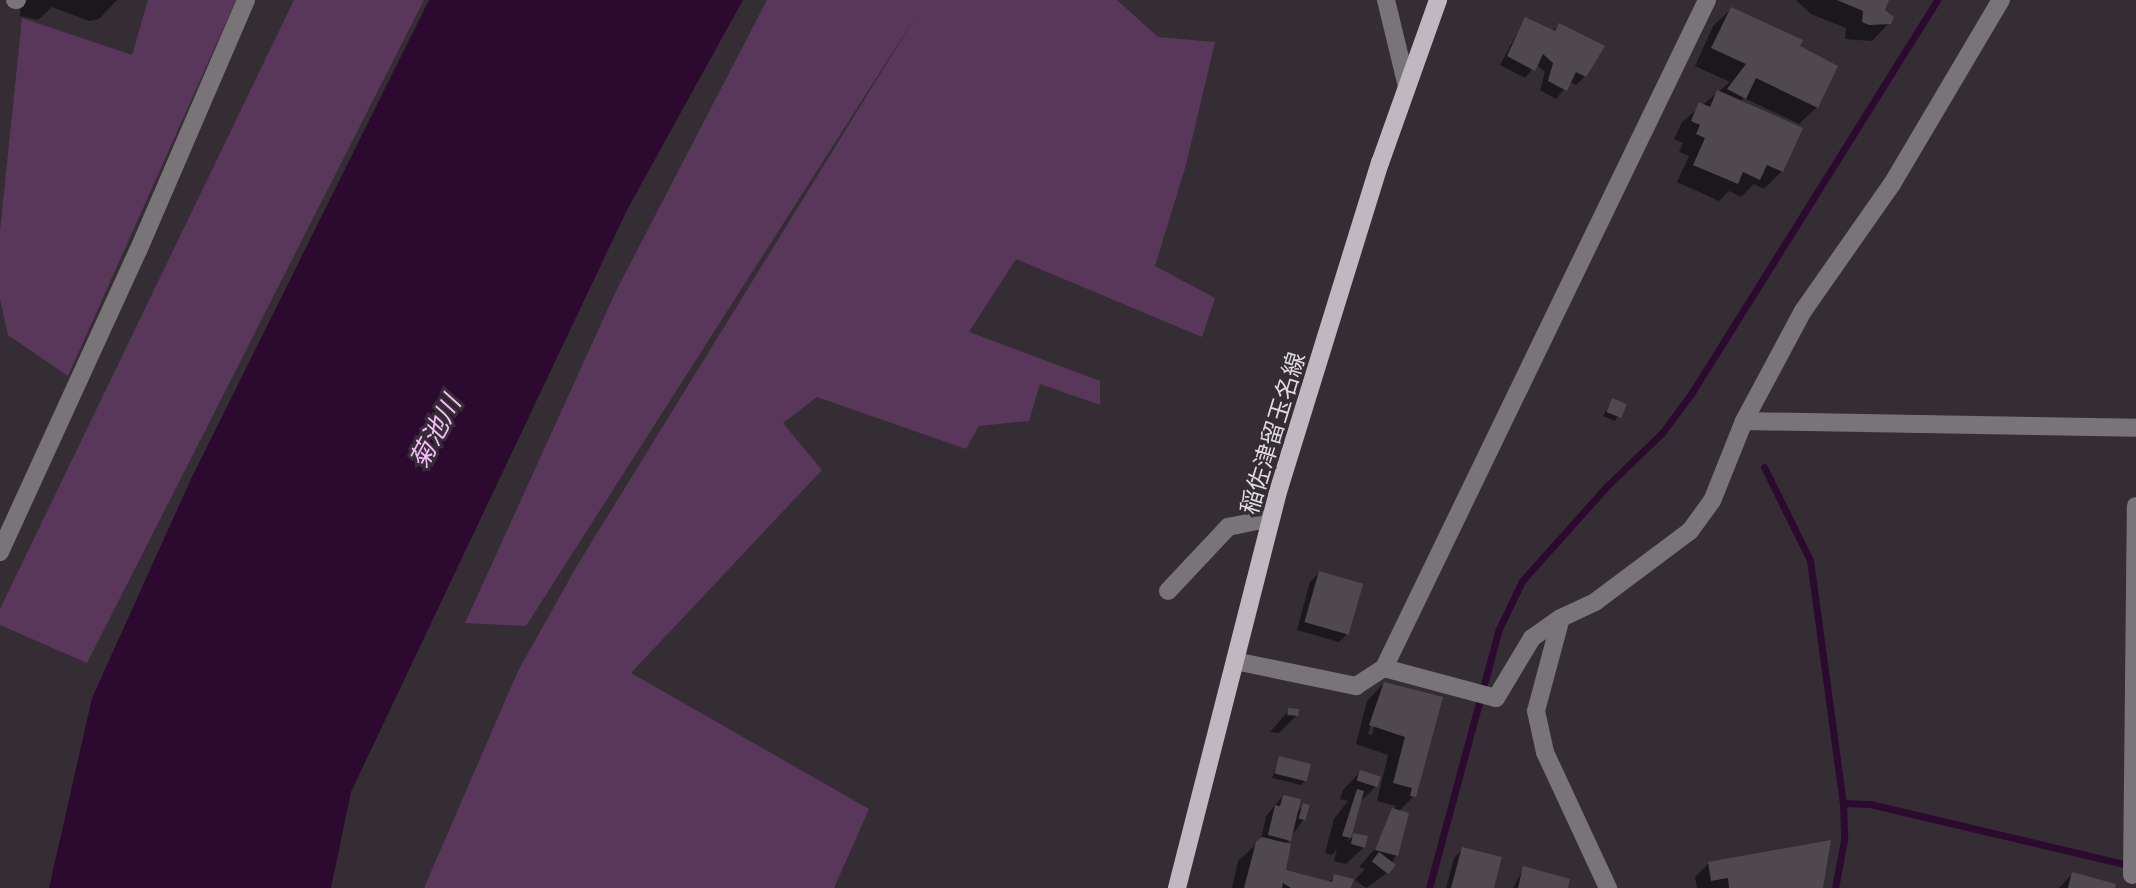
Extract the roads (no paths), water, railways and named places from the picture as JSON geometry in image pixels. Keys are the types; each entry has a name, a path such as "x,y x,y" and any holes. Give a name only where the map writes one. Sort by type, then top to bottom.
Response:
{"main road":[{"name":"稲佐津留玉名線","path":"1177,888 1272,518 1407,87 1438,0"}],"street":[{"path":"0,552 138,251 246,0"},
{"path":"1386,0 1407,87"},
{"path":"1235,661 1356,686 1384,668 1707,0"},
{"path":"1384,668 1496,698 1532,638 1561,618 1595,602 1690,531 1712,501 1744,422 1802,311 1892,184 2001,0"},
{"path":"1744,422 2136,428"},
{"path":"2132,875 2135,822 2136,506"},
{"path":"1168,591 1228,527 1272,518"},
{"path":"1561,618 1536,710 1545,751 1608,888"}],"water":[{"name":"菊池川","path":"429,0 743,0 627,210 351,792 331,888 49,888 92,698 191,479"}],"waterway":[{"path":"1429,888 1499,629 1522,581 1606,487 1662,433 1691,394 1937,0"},
{"path":"1764,467 1810,560 1843,803 1844,840 1835,888"},
{"path":"1843,803 1870,804 2133,866"}]}
